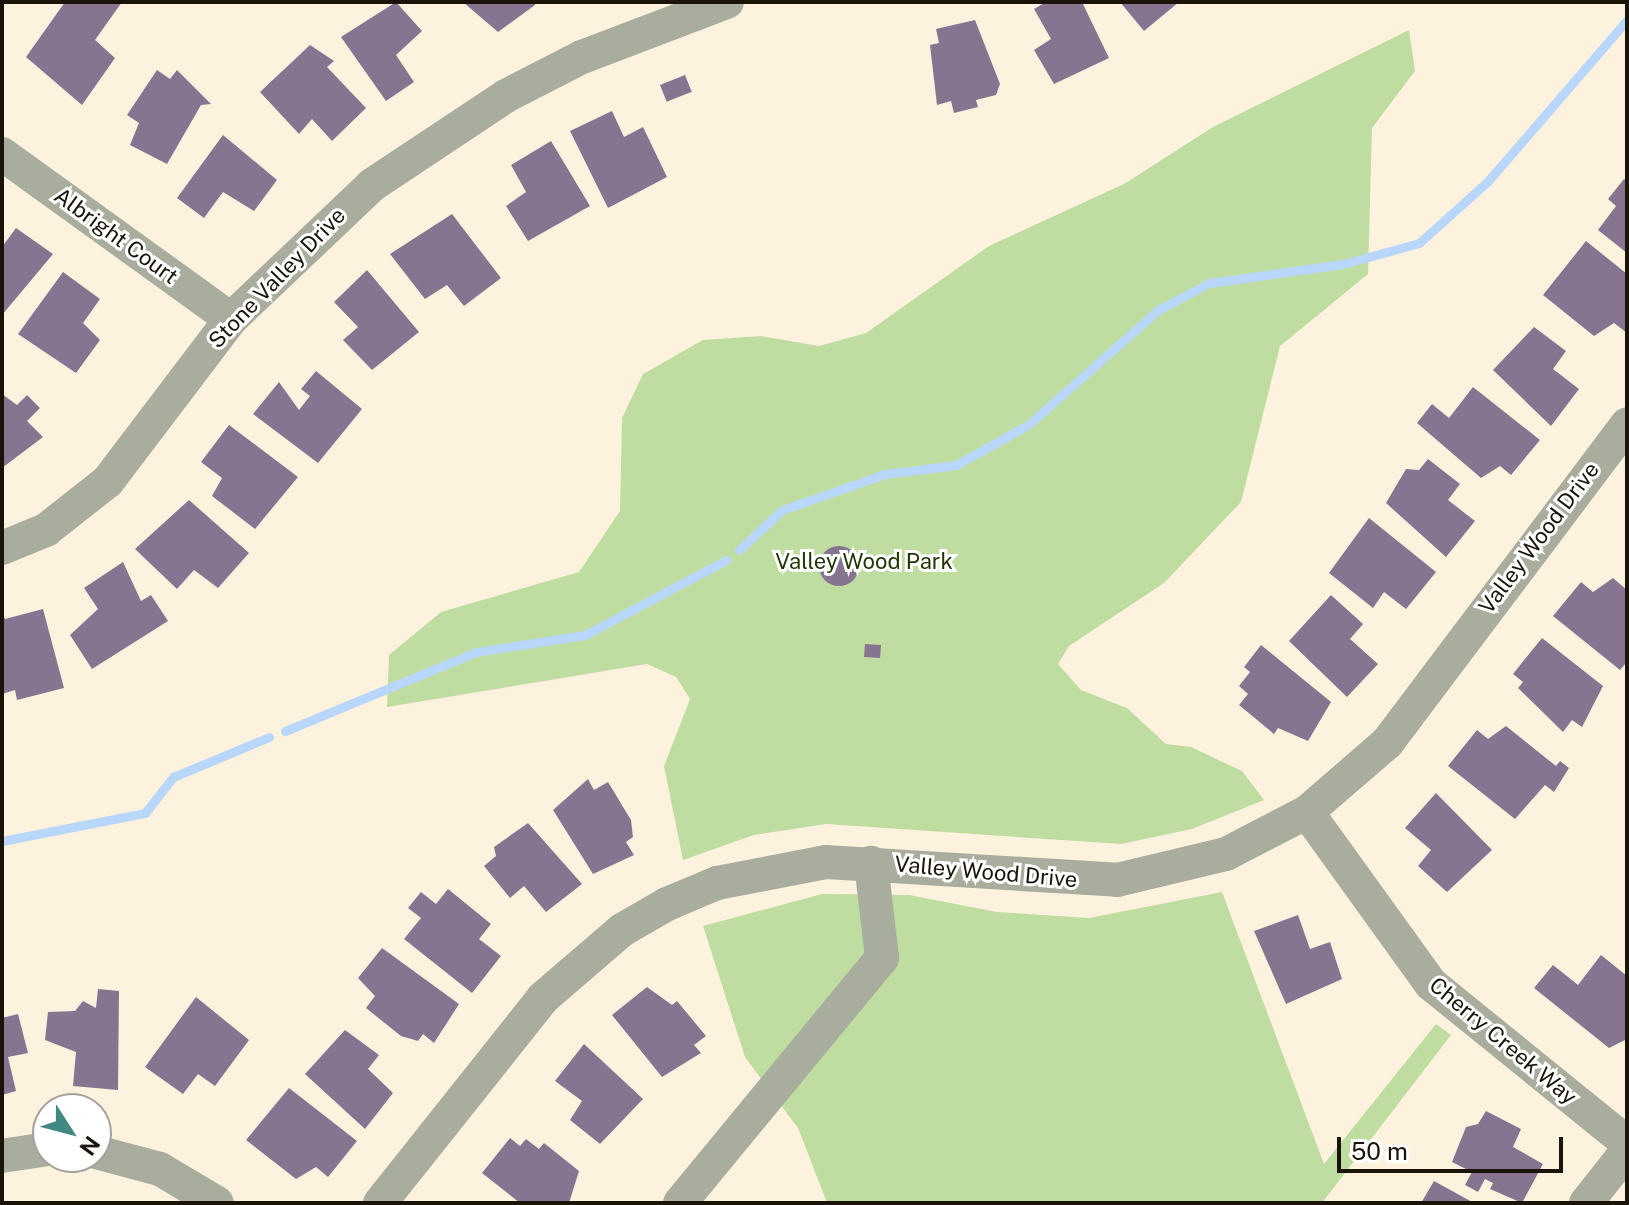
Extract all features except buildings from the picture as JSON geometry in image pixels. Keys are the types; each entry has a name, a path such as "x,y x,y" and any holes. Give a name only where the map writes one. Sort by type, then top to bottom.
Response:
{"street":[{"name":"Stone Valley Drive","path":"2,548 46,530 108,481 231,319 308,239 443,133 582,57 727,2"},
{"name":"Albright Court","path":"2,154 231,319"},
{"name":"Valley Wood Drive","path":"380,1203 543,998 622,930 717,883 775,868 871,863 1060,881 1117,880 1226,854 1307,812 1387,743 1627,424"},
{"name":"Cherry Creek Way","path":"1307,812 1431,984 1627,1143"},
{"path":"680,1203 882,958 871,863"},
{"path":"2,1156 32,1151"},
{"path":"1586,1203 1627,1151"},
{"path":"112,1156 160,1169 217,1203"}],"green space":[{"name":"Valley Wood Park","path":"1409,30 1415,71 1372,128 1368,274 1280,346 1241,502 1164,583 1069,646 1058,664 1081,690 1127,708 1166,744 1191,747 1242,771 1264,800 1192,829 1121,844 826,824 754,835 683,860 664,766 690,699 676,677 647,664 387,707 389,655 441,612 579,572 620,511 622,418 643,374 703,340 761,336 819,346 866,333 989,246 1124,184 1213,127"},
{"path":"1222,892 1324,1164 1436,1024 1451,1035 1322,1203 827,1203 798,1128 745,1057 703,926 822,894 909,895 997,912 1089,918"}],"waterway":[{"path":"739,550 782,510 885,474 956,465 1028,425 1158,310 1209,283 1343,264 1419,243 1488,181 1627,20"},
{"path":"285,731 476,652 585,635 726,560"},
{"path":"2,841 145,813 173,777 269,737"}]}
